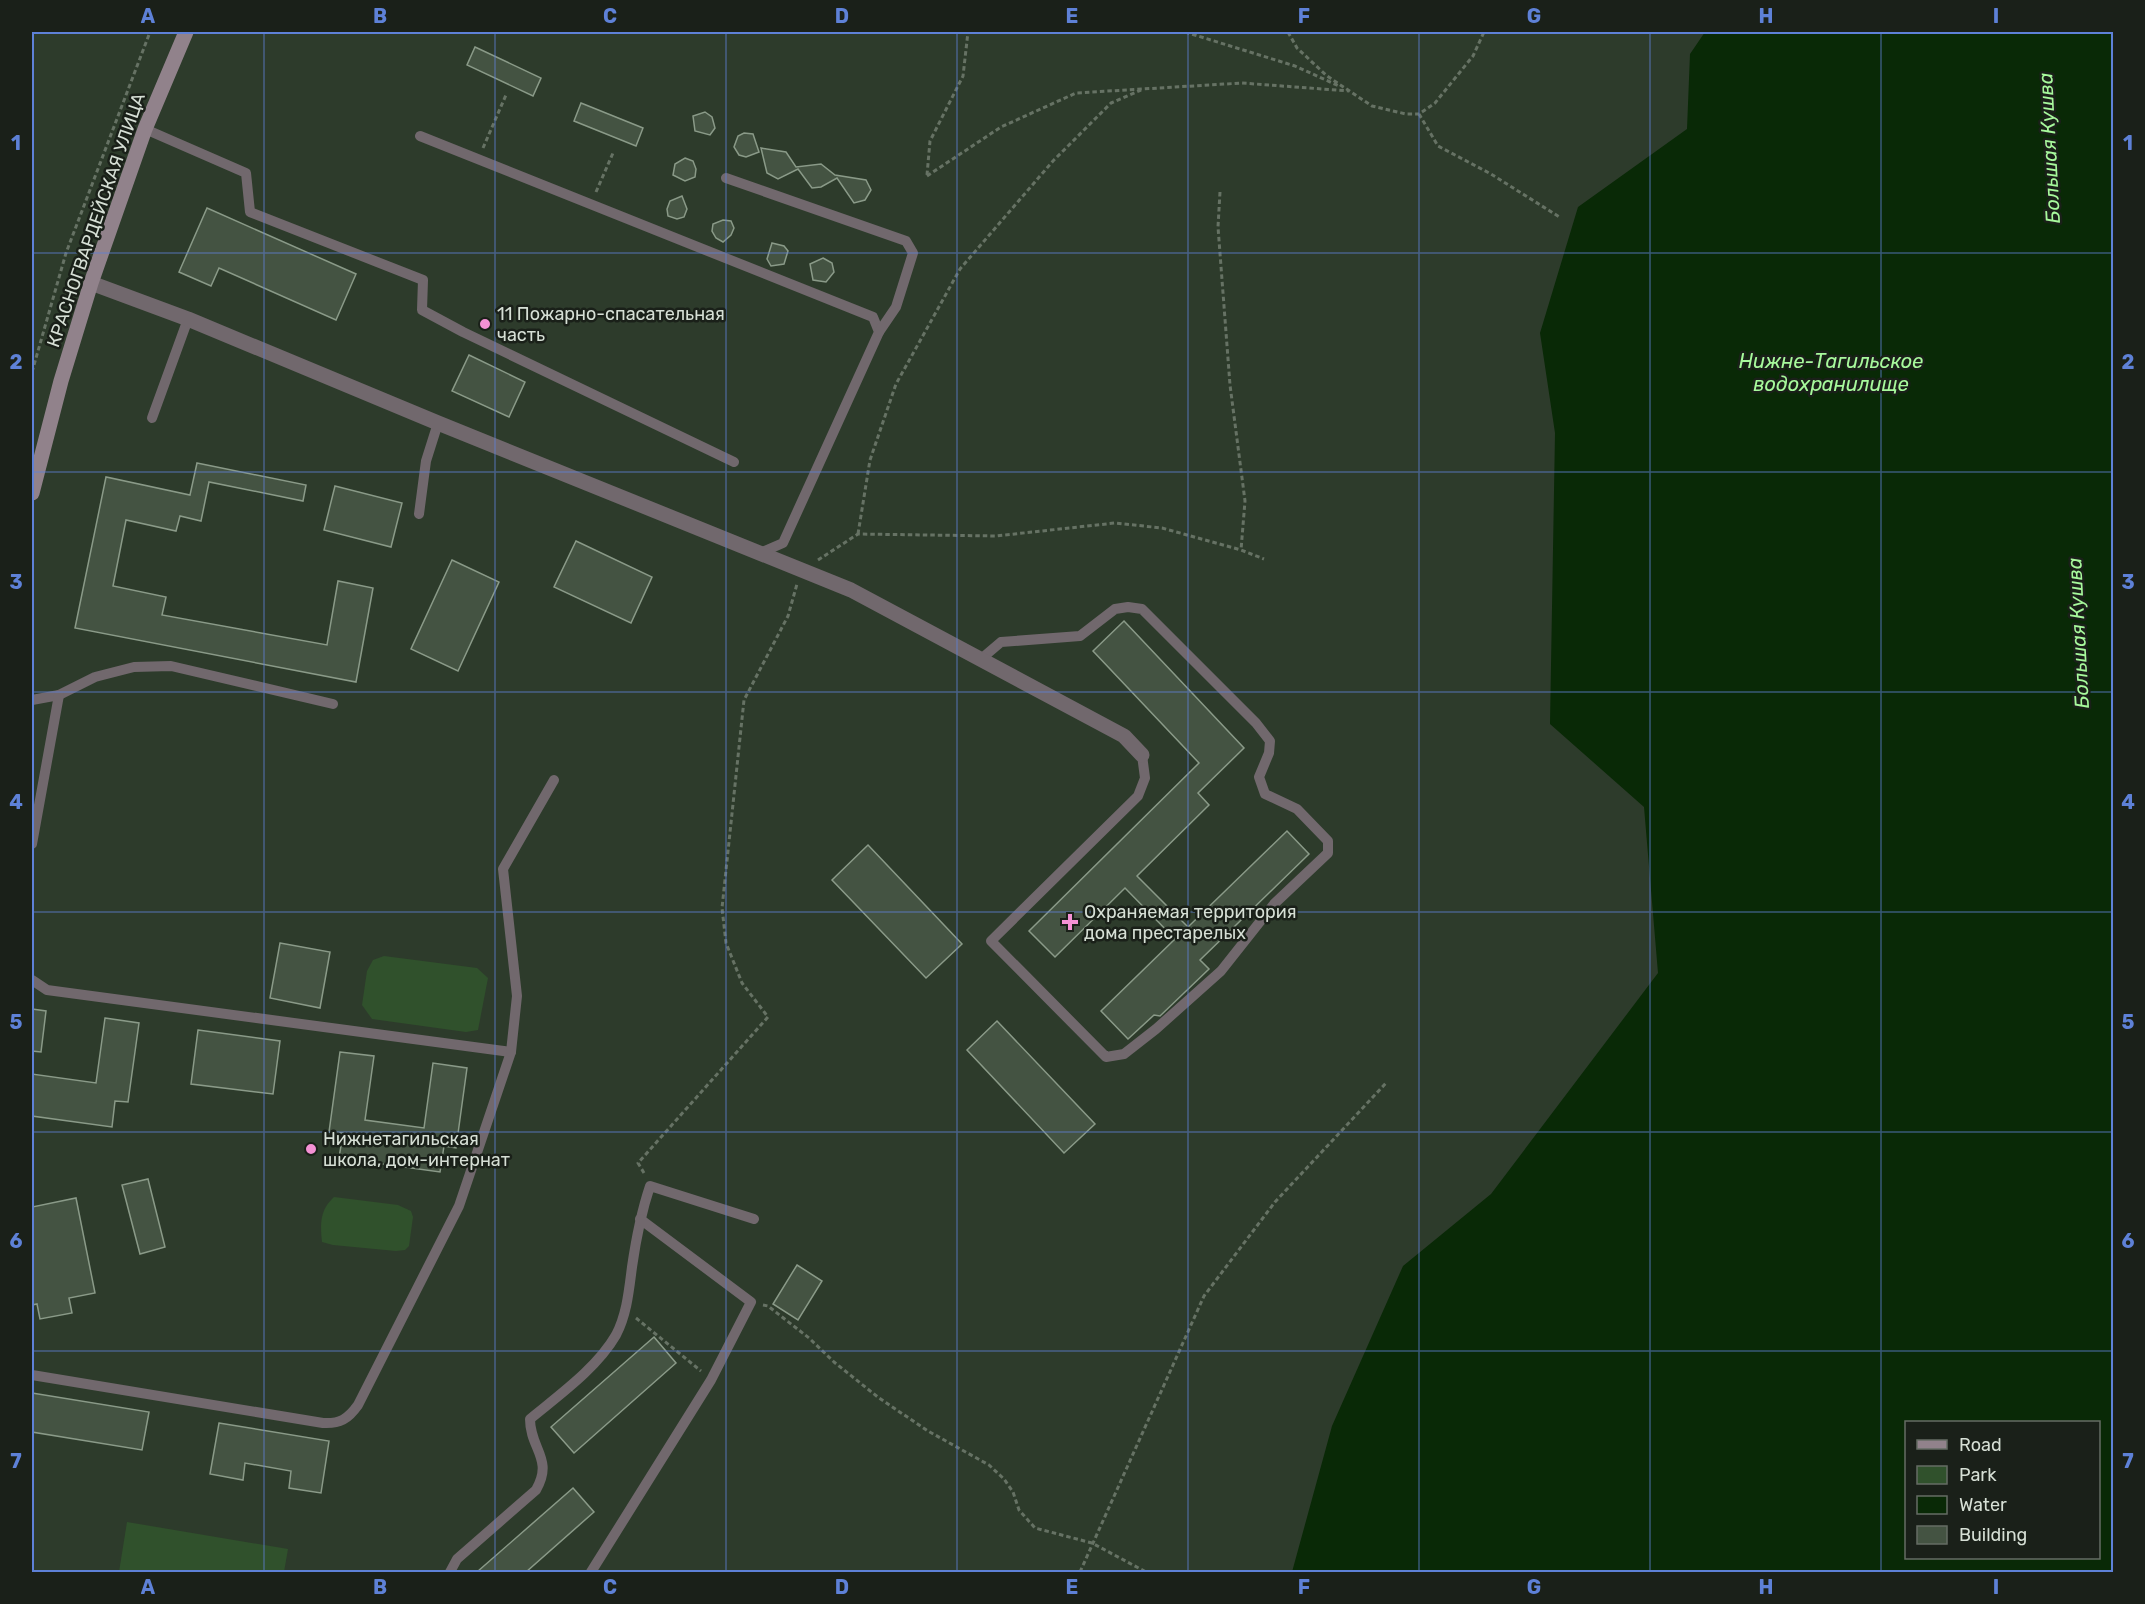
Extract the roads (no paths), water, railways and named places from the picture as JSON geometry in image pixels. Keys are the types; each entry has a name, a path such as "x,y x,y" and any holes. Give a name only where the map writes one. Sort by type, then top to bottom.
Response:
{"main road":[{"name":"КРАСНОГВАРДЕЙСКАЯ УЛИЦА","path":"32,493 91,283 145,129 186,32"}],"street":[{"path":"91,283 188,319 851,590 1124,736 1142,755"}],"lane":[{"path":"145,129 246,173 250,212 423,280 422,310 463,332 734,462"},
{"path":"420,136 590,206 873,317 879,332"},
{"path":"726,178 906,241 913,253 896,307 879,332 783,543 760,553"},
{"path":"152,418 188,319"},
{"path":"420,514 426,461 438,423"},
{"path":"981,659 1001,642 1080,636 1115,609 1142,609 1256,723 1270,741 1269,753 1259,777 1265,794 1297,810 1328,841 1328,853 1274,904 1221,971 1156,1029 1124,1054 1106,1057 991,941 1138,796 1145,778 1142,755"},
{"path":"32,700 59,695 94,677 134,667 171,666 333,704"},
{"path":"32,844 59,695"},
{"path":"32,1375 323,1424 342,1422 351,1414 358,1405 459,1206 511,1052 517,996 503,869 554,780"},
{"path":"32,980 47,990 511,1052"},
{"path":"450,1572 457,1559 536,1490 542,1479 544,1462 533,1439 530,1419 575,1382 616,1334 626,1309 640,1219 650,1186 754,1219"},
{"path":"591,1572 711,1380 752,1302 640,1219"}],"water":[{"name":"Нижне-Тагильское водохранилище","path":"1705,32 2113,32 2113,1572 1292,1572 1332,1426 1403,1266 1491,1194 1658,973 1644,807 1550,724 1555,433 1540,333 1578,207 1687,129 1690,54"}],"place":[{"name":"11 Пожарно-спасательная часть","path":"485,324"},
{"name":"Охраняемая территория дома престарелых","path":"1070,922"},
{"name":"Нижнетагильская школа, дом-интернат","path":"311,1149"}],"water label":[{"name":"Большая Кушва","path":"2049,148"},
{"name":"Большая Кушва","path":"2078,633"}]}
